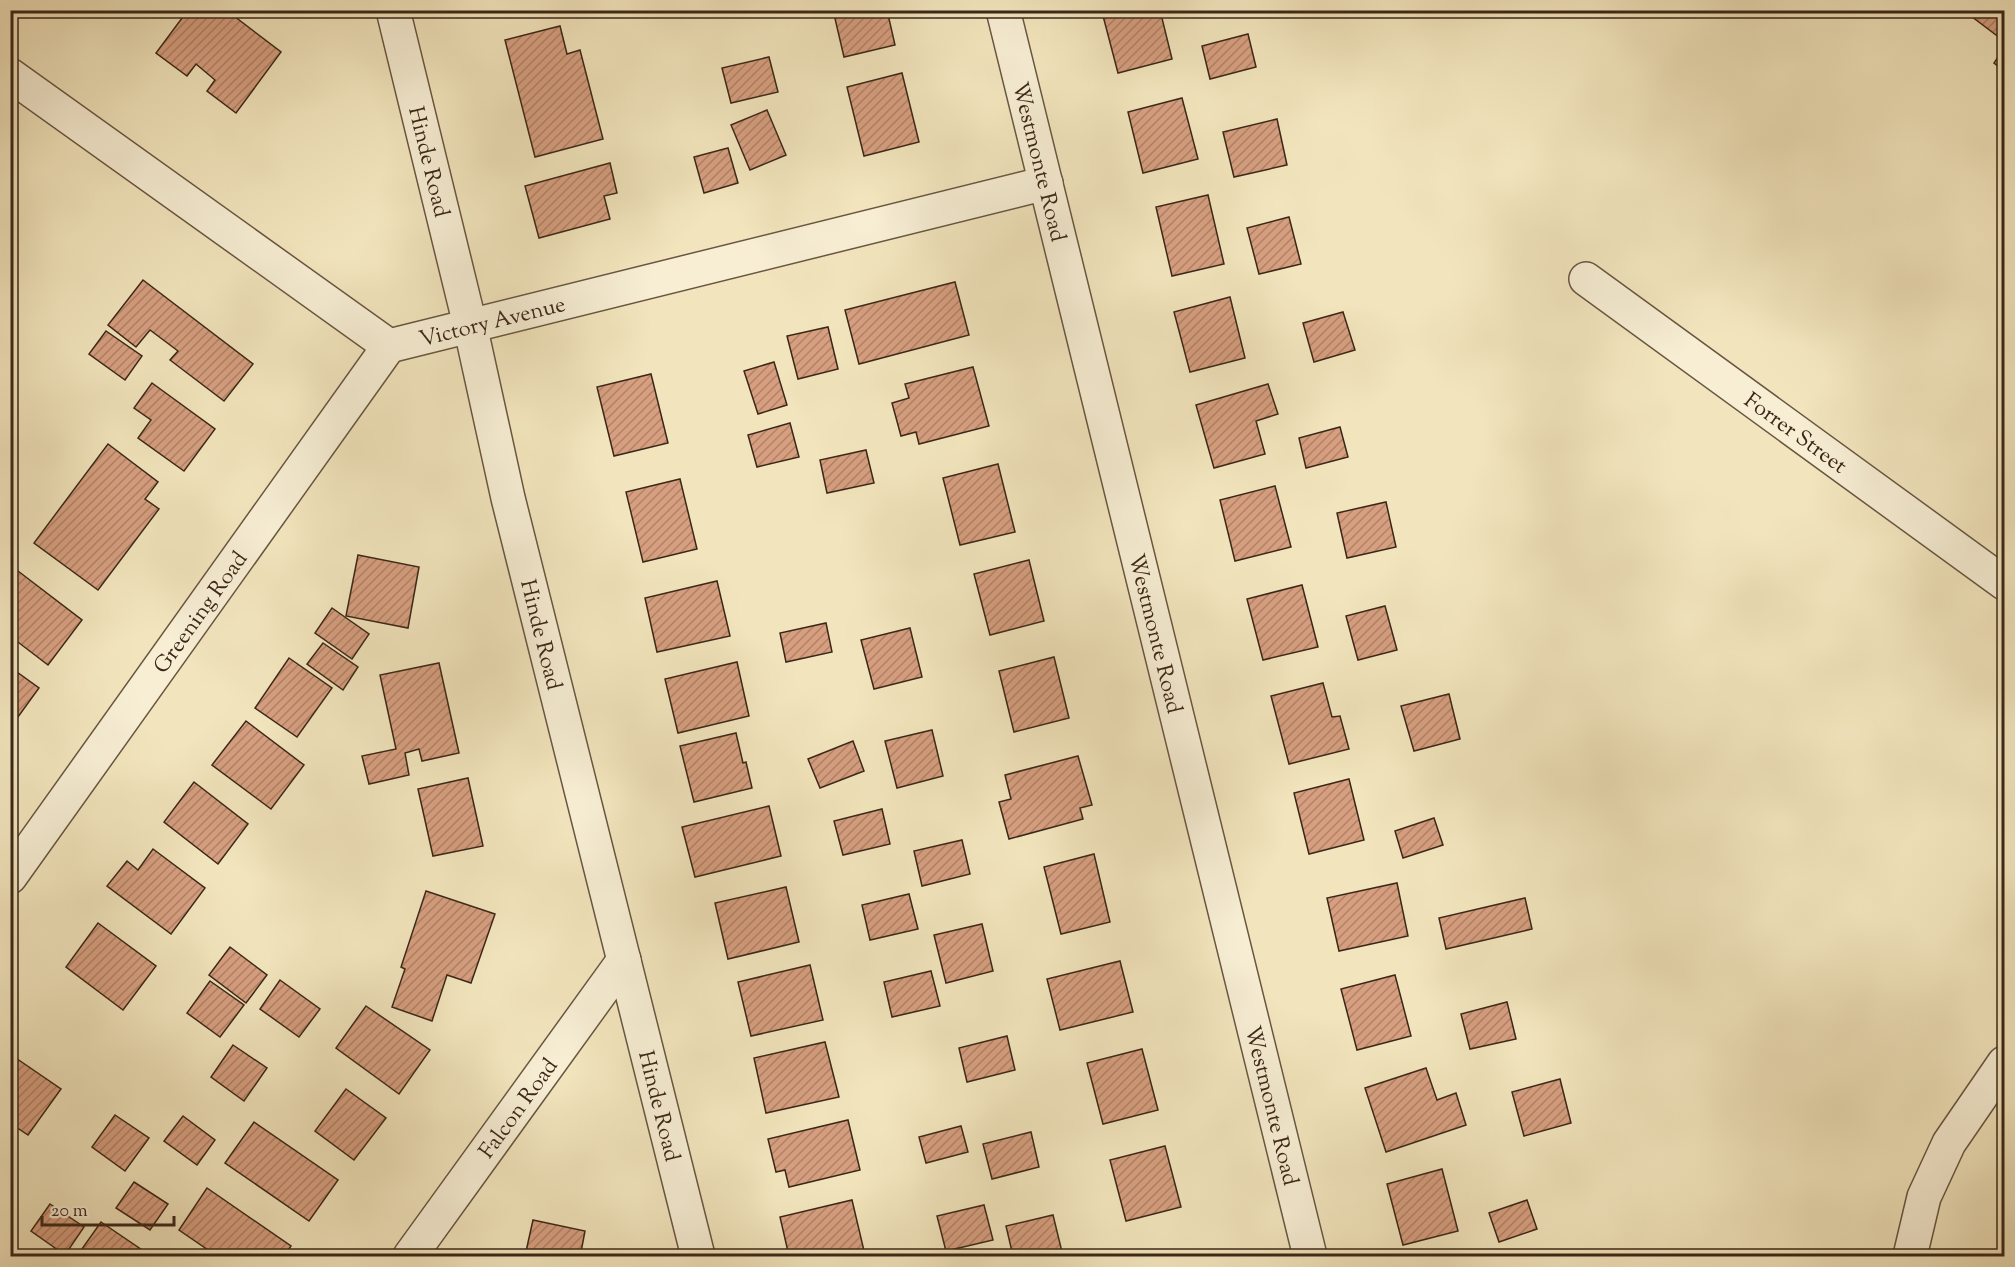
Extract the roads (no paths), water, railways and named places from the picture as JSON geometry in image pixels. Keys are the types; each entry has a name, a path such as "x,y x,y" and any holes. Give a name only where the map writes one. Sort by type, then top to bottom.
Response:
{"street":[{"name":"Hinde Road","path":"393,10 470,326 508,498 698,1257"},
{"name":"Westmonte Road","path":"1003,10 1310,1257"},
{"name":"Victory Avenue","path":"10,75 389,346 1046,183"},
{"name":"Forrer Street","path":"1586,279 2004,583"},
{"name":"Greening Road","path":"10,877 389,346"},
{"name":"Falcon Road","path":"410,1257 624,960"},
{"path":"1912,1250 1924,1197 1949,1143 2004,1064"}]}
